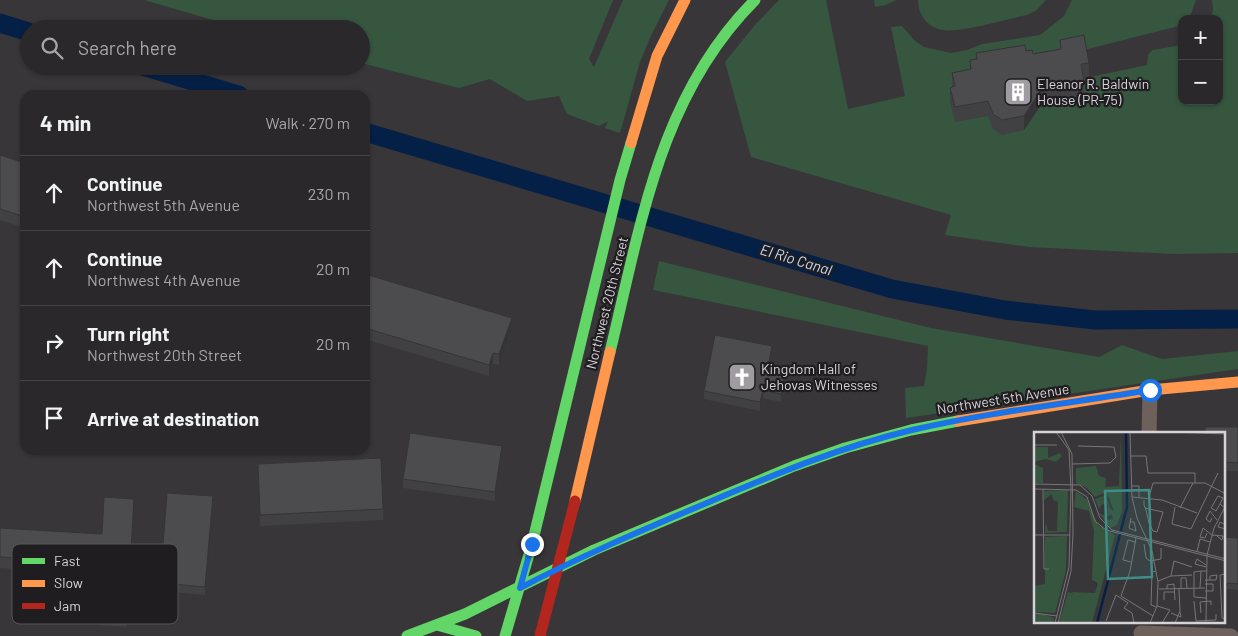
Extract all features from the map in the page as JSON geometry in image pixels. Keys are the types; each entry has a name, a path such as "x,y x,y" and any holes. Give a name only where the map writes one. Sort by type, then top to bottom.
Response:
{"street":[{"name":"Northwest 20th Street","path":"505,636 532,544 620,180 657,56 685,0"},
{"name":"Northwest 20th Street","path":"540,636 637,242 674,118 689,88 707,59 725,34 755,0"},
{"path":"593,287 624,294"},
{"name":"Northwest 5th Avenue","path":"407,636 465,614 594,550 794,466 845,448 912,430 979,417 1150,390 1238,382"},
{"path":"1149,432 1150,390"},
{"path":"437,625 476,636"},
{"path":"1141,630 1231,636"}],"green space":[{"path":"144,0 613,0 589,59 594,67 623,0 669,0 640,62 620,133 605,128 608,121 599,126 567,114 559,96 527,101 490,79 459,88 370,65 370,20 213,20"},
{"path":"779,0 826,0 848,109 905,96 891,27 902,26 915,41 924,47 951,53 967,50 982,44 1040,35 1064,16 1072,0 1196,0 1190,15 1178,15 1178,26 1084,50 1035,106 1081,79 1147,65 1148,55 1152,50 1178,46 1178,105 1223,105 1223,15 1212,15 1212,0 1238,0 1238,253 1174,254 1029,247 945,235 951,215 751,157 725,62 755,25"},
{"path":"874,0 896,0 886,5 875,7"},
{"path":"918,0 1046,0 1037,10 1027,15 972,28 943,30 928,24 922,16"},
{"path":"659,261 931,328 1099,357 1122,345 1162,359 1238,351 1238,369 906,418 905,388 924,386 928,346 653,290"}],"building":[{"name":"Eleanor R. Baldwin House (PR-75)","path":"1084,35 1089,63 1081,64 1084,82 1041,90 1024,116 1002,120 993,114 988,101 955,107 950,88 955,86 952,73 971,69 970,60 977,59 976,53 1025,45 1026,51 1032,50 1033,54 1061,49 1060,40"},
{"path":"0,155 20,161 20,215 0,209"},
{"path":"370,275 512,318 499,354 493,353 489,365 370,329"},
{"name":"Kingdom Hall of Jehovas Witnesses","path":"715,335 772,346 768,367 785,370 781,394 763,390 760,402 704,391"},
{"path":"1205,427 1238,427 1238,463 1226,462 1226,432 1205,432"},
{"path":"410,433 502,446 495,492 403,479"},
{"path":"381,458 383,509 260,515 258,464"},
{"path":"167,493 213,496 205,587 178,585 178,544 163,544"},
{"path":"104,497 134,499 131,544 12,544 12,558 0,557 0,528 102,534"},
{"path":"1226,537 1238,538 1238,584 1227,583 1227,585"}],"waterway":[{"name":"El Rio Canal","path":"0,23 20,29"},
{"name":"El Rio Canal","path":"172,75 222,90"},
{"name":"El Rio Canal","path":"370,133 892,289 1005,310 1095,320 1238,319"}],"traffic: fast":[{"path":"610,352 644,210 658,164 675,120 696,78 722,37 755,0"},
{"path":"505,636 532,544 620,180 631,143"},
{"path":"407,636 465,614 594,550 794,466 845,448 911,430 958,421"},
{"path":"437,625 476,636"}],"traffic: slow":[{"path":"631,143 657,56 685,0"},
{"path":"575,501 610,352"},
{"path":"958,421 1150,390 1238,382"}],"traffic: jam":[{"path":"540,636 575,501"}],"place":[{"name":"Eleanor R. Baldwin House (PR-75)","path":"1018,92"},
{"name":"Kingdom Hall of Jehovas Witnesses","path":"742,377"}],"route":[{"path":"532,544 520,588 594,550 794,466 845,448 912,430 979,417 1150,390"}]}
